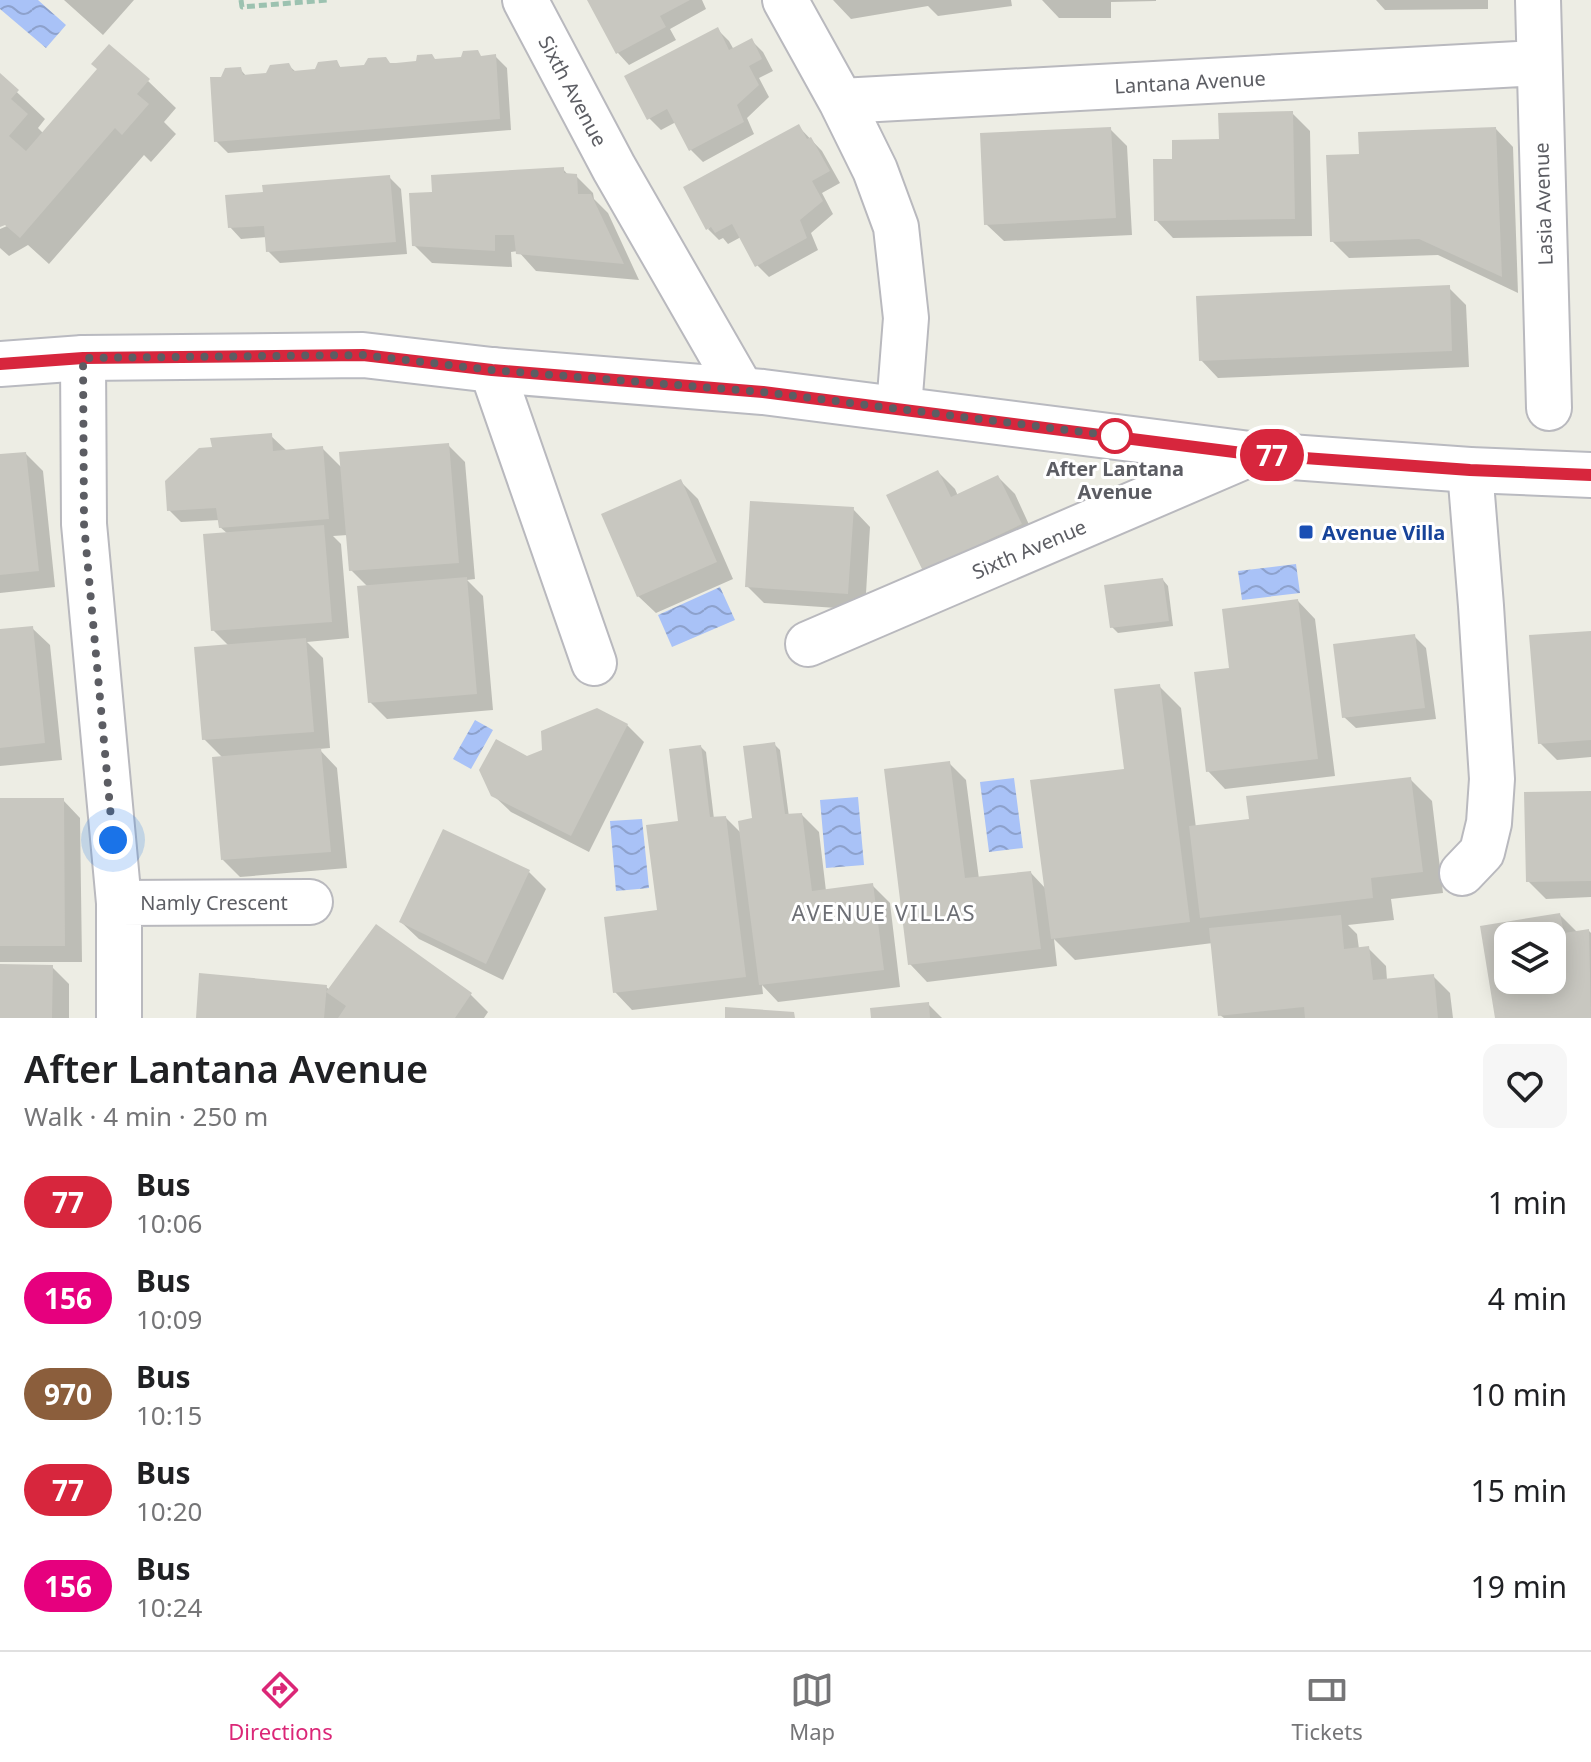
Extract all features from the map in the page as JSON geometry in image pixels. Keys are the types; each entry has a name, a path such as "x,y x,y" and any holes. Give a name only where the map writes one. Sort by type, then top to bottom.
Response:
{"street":[{"name":"Sixth Avenue","path":"525,0 614,168 741,389"},
{"path":"785,0 875,170 896,227 906,318 899,408"},
{"name":"Lasia Avenue","path":"1538,0 1549,408"},
{"name":"Lantana Avenue","path":"841,101 1538,63"},
{"name":"Sixth Avenue","path":"0,364 83,358 363,355 492,370 741,389 1250,454 1470,470 1591,475"},
{"name":"Namly Crescent","path":"83,358 84,524 119,903 119,1018"},
{"path":"492,370 594,663"},
{"name":"Sixth Avenue","path":"808,644 1250,454"},
{"path":"1462,873 1482,852 1489,823 1492,779 1470,470"},
{"name":"Namly Crescent","path":"119,903 310,902"}],"path":[{"path":"241,0 242,7 327,0"}],"water":[{"path":"0,0 38,0 66,25 46,48 0,9"},
{"path":"1296,564 1300,593 1242,600 1238,571"},
{"path":"720,587 735,620 672,647 658,615"},
{"path":"475,720 493,730 471,769 453,759"},
{"path":"1014,778 1023,848 989,852 980,782"},
{"path":"858,797 864,865 826,868 820,800"},
{"path":"642,819 649,888 616,891 610,821"}],"building":[{"path":"587,0 690,0 660,16 666,27 616,54"},
{"path":"718,27 729,50 752,38 762,59 749,66 759,85 737,105 744,122 689,151 667,109 647,120 624,76"},
{"path":"109,44 150,79 137,94 149,104 122,135 115,128 20,238 5,225 0,227 0,73 19,90 11,99 28,114 9,136 26,151 97,69 91,64"},
{"path":"478,50 481,56 496,54 500,119 214,142 210,77 221,77 225,68 241,67 243,75 266,73 270,65 289,63 293,71 315,69 318,62 337,60 340,67 364,65 368,58 386,57 390,63 396,63 416,61 417,55 432,54 435,59 461,57 463,51"},
{"path":"1293,111 1295,219 1154,221 1153,159 1172,159 1172,140 1219,139 1218,113"},
{"path":"799,124 807,139 811,137 830,171 812,181 823,201 800,220 807,238 755,267 732,224 715,233 711,227 706,230 683,187"},
{"path":"1111,127 1116,218 984,225 980,133"},
{"path":"1496,127 1502,277 1419,239 1330,242 1326,155 1359,154 1358,132"},
{"path":"564,167 564,173 577,174 578,194 591,194 624,264 516,254 514,235 495,235 495,251 412,246 409,193 432,192 431,175"},
{"path":"390,175 396,242 266,252 264,226 228,228 225,195 263,192 262,185"},
{"path":"1450,285 1452,351 1199,361 1196,296"},
{"path":"272,433 273,451 323,446 329,519 219,528 216,508 167,511 165,481 199,448 212,447 210,438"},
{"path":"449,443 459,563 349,571 339,452"},
{"path":"26,452 39,571 0,575 0,454"},
{"path":"938,470 951,497 998,475 1022,524 923,571 886,495"},
{"path":"681,479 717,562 637,597 601,514"},
{"path":"750,501 854,507 848,594 745,587"},
{"path":"324,525 332,622 211,631 203,534"},
{"path":"467,577 477,694 368,703 357,586"},
{"path":"1163,578 1169,621 1110,628 1104,585"},
{"path":"1298,599 1318,759 1206,772 1194,672 1229,668 1222,609"},
{"path":"33,626 45,743 0,748 0,629"},
{"path":"1591,631 1591,740 1538,744 1529,635"},
{"path":"1415,634 1425,708 1342,718 1333,644"},
{"path":"306,638 314,732 202,740 194,647"},
{"path":"1160,684 1190,922 1051,939 1030,780 1124,769 1114,689"},
{"path":"597,708 628,724 571,836 491,796 479,770 496,739 527,756 542,750 541,731"},
{"path":"775,742 785,814 802,813 812,891 873,883 884,970 759,985 738,821 752,818 743,746"},
{"path":"701,745 710,817 726,816 746,977 613,993 604,917 657,910 646,825 678,821 669,749"},
{"path":"321,748 331,852 221,860 212,757"},
{"path":"950,761 965,878 1031,871 1041,949 908,965 884,769"},
{"path":"1411,777 1423,872 1371,878 1373,898 1200,918 1189,826 1249,819 1246,796"},
{"path":"1591,791 1591,881 1526,882 1524,792"},
{"path":"0,798 64,798 65,946 0,946"},
{"path":"443,829 530,870 486,964 399,922"},
{"path":"1560,913 1562,922 1505,922"},
{"path":"1341,915 1344,949 1369,946 1373,980 1434,974 1438,1018 1305,1018 1304,1007 1218,1016 1209,928"},
{"path":"376,924 472,993 455,1018 338,1018 346,1006 326,992"},
{"path":"1494,924 1494,994 1566,994 1566,933 1589,929 1591,1018 1495,1018 1480,926"},
{"path":"0,964 53,965 52,1018 0,1018"},
{"path":"199,973 327,985 324,1018 196,1018"},
{"path":"929,1002 930,1018 871,1018 870,1008"},
{"path":"725,1007 794,1012 795,1018 725,1018"}],"bus line":[{"name":"77","path":"0,364 83,358 363,355 492,370 763,392 1250,454 1470,470 1591,475"}],"place":[{"name":"After Lantana Avenue","path":"1115,436"},
{"name":"Avenue Villa","path":"1306,532"}],"district":[{"name":"AVENUE VILLAS","path":"884,912"}],"route":[{"path":"113,840 84,524 83,358 363,355 492,370 718,387 1115,436"}]}
